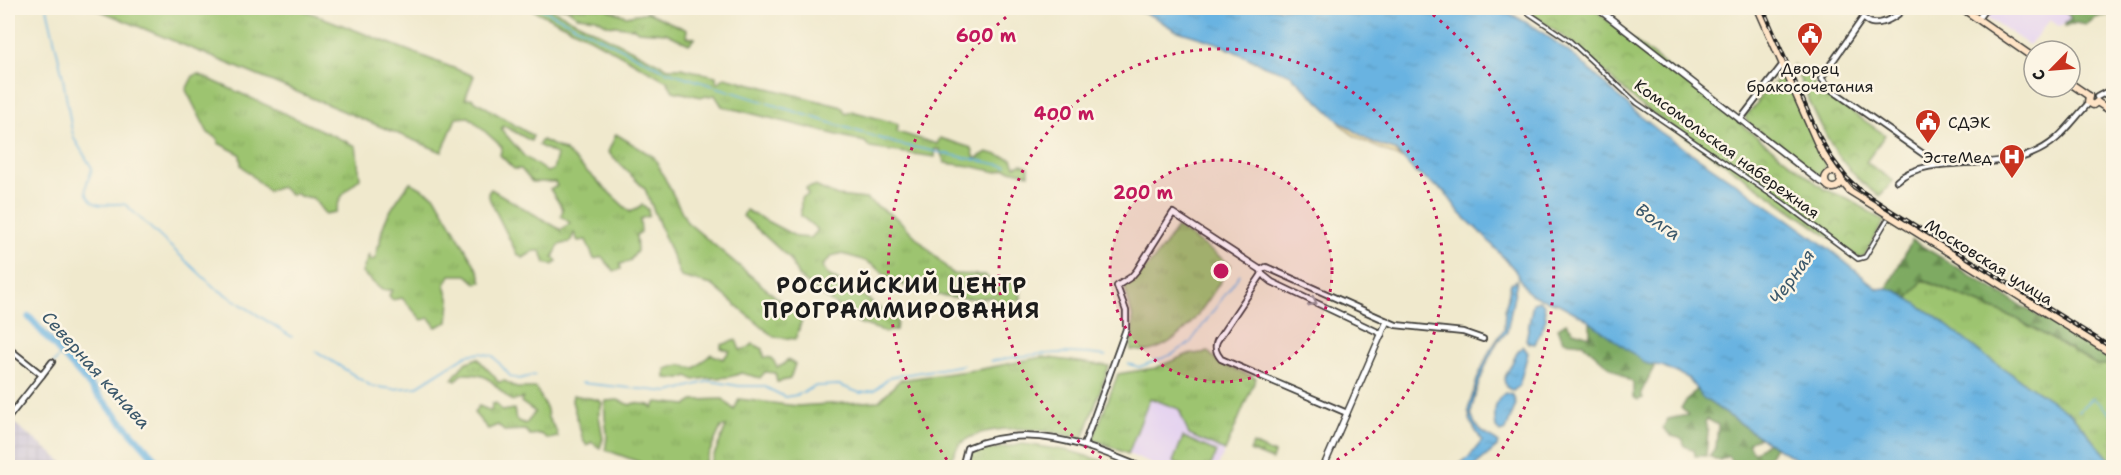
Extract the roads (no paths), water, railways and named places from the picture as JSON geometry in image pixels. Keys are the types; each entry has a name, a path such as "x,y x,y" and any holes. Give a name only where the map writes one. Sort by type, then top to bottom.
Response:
{"main road":[{"path":"1758,8 1828,164 1850,191"},
{"path":"1962,8 2022,50"},
{"path":"2082,94 2089,100 2094,95 2114,113"},
{"path":"1828,164 1828,182"},
{"path":"1828,182 1839,184 1838,176"},
{"path":"1828,182 1838,176"},
{"path":"1828,182 1850,191"},
{"name":"Московская улица","path":"1850,191 2114,355"}],"street":[{"name":"Комсомольская набережная","path":"1521,8 1570,41 1637,103 1782,202 1858,259 1865,257 1887,220"},
{"path":"1597,8 1818,180 1828,182"},
{"path":"1904,8 1894,17 1884,21 1872,23 1863,18 1821,78 1832,90 1939,165"},
{"path":"1978,19 1986,8"},
{"path":"1740,120 1783,64"},
{"path":"2097,100 2114,88"},
{"path":"1898,181 1902,176 1914,171 1939,165 2006,161 2034,153 2066,131 2089,100"},
{"path":"1084,445 1126,329 1126,311 1117,286 1137,270 1173,213 1263,270 1396,325 1463,332 1483,339"},
{"path":"1263,270 1272,282 1382,334"},
{"path":"1263,270 1217,341 1215,345 1217,355 1221,359 1347,413"},
{"path":"1354,322 1360,309"},
{"path":"1323,468 1387,321"},
{"path":"8,348 42,375"},
{"path":"8,418 52,362"},
{"path":"8,408 12,412"},
{"path":"962,468 968,448 986,440 1013,435 1047,437 1084,445 1143,468"}],"water":[{"path":"1131,8 1500,8 1550,38 1579,60 1659,131 1788,219 1878,289 1887,288 1897,291 1935,316 1985,356 2070,413 2113,463 2113,467 1812,468 1764,440 1702,397 1688,378 1662,366 1647,364 1583,317 1559,304 1531,294 1526,290 1514,269 1460,213 1445,192 1416,173 1395,150 1373,143 1338,120 1290,74 1265,66 1217,43 1175,30 1154,17"},
{"path":"1517,280 1507,332 1498,341 1488,360 1476,391 1471,413 1475,424 1481,431 1498,442 1497,447 1473,467 1455,467 1469,457 1482,441 1471,423 1468,410 1478,377 1489,352 1504,329 1505,310 1511,283"},
{"path":"1539,301 1544,305 1546,319 1535,344 1526,340 1533,303"},
{"path":"1523,346 1528,353 1519,386 1513,391 1506,387 1504,379"},
{"path":"1505,393 1513,395 1516,404 1506,430 1500,432 1496,428 1495,409 1498,400"}],"waterway":[{"path":"47,8 72,131 92,168 86,189 88,196 101,205 126,205 214,287 292,337"},
{"path":"540,8 666,71 898,144 1006,166"},
{"path":"1128,364 1139,367 1171,355 1190,343 1240,274"},
{"name":"Северная канава","path":"29,317 163,468"},
{"path":"316,351 371,386 393,389 416,387 467,355 481,353 493,356 511,377 519,379 535,375"},
{"path":"52,366 61,353"},
{"path":"991,361 1048,354 1077,353 1106,356"},
{"path":"581,383 669,392 710,381 739,386 763,386 785,397 797,395 816,386 839,385 860,393 875,390 890,377 963,365"},
{"path":"2079,411 2093,398 2114,416"}],"railway":[{"path":"1763,8 1818,134 1831,157 1847,178 1860,190 1892,211 2114,349"}],"place":[{"name":"Дворец бракосочетания","path":"1810,58"},
{"name":"СДЭК","path":"1928,145"},
{"name":"ЭстеМед","path":"2012,180"}],"district":[{"name":"РОССИЙСКИЙ ЦЕНТР ПРОГРАММИРОВАНИЯ","path":"902,298"}],"water label":[{"name":"Волга","path":"1658,222"},
{"name":"Черная","path":"1792,277"}]}
